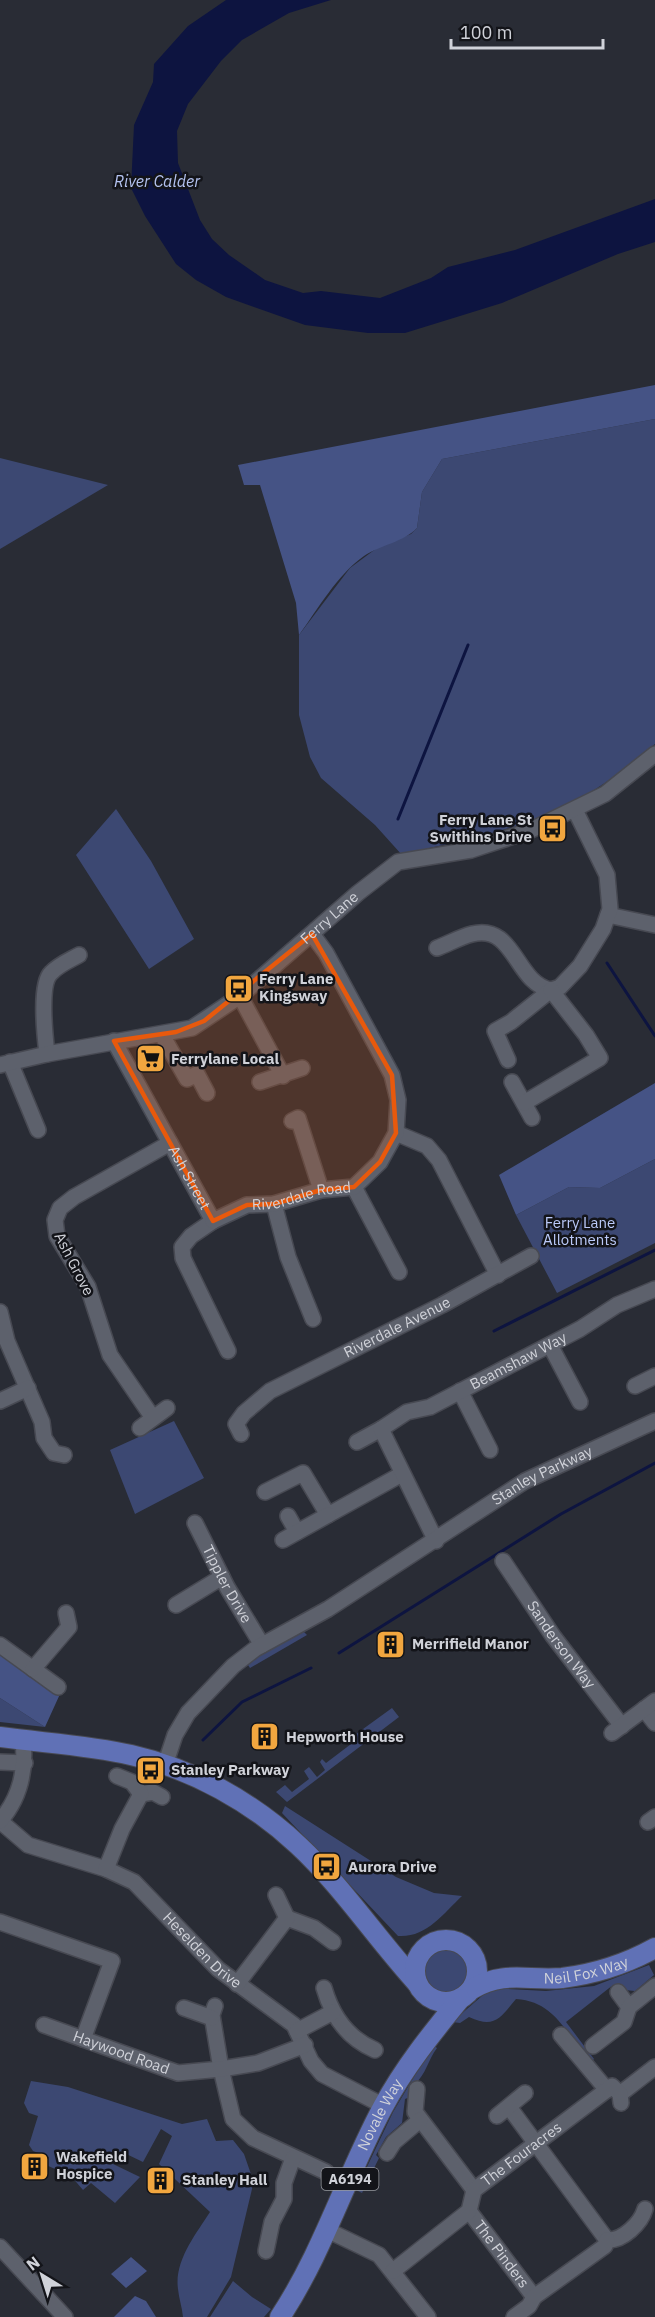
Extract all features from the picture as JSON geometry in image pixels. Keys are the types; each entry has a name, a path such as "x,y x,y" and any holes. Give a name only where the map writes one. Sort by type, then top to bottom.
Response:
{"main road":[{"path":"0,1737 89,1747 132,1755 165,1765 214,1785 262,1815 298,1845 421,1988"},
{"path":"379,1939 397,1948 425,1948"},
{"name":"A6194","path":"466,1994 445,2002 421,1988 416,1962 425,1948 435,1942 448,1940 462,1944 474,1957"},
{"name":"Neil Fox Way","path":"466,1994 490,1979 515,1976 560,1978 589,1974 654,1951"},
{"path":"466,1994 477,1975 474,1957"},
{"name":"Neil Fox Way","path":"474,1957 515,1976"},
{"name":"Novale Way","path":"421,1988 430,2012 423,2043"},
{"name":"Novale Way","path":"280,2317 327,2230 384,2106 423,2043 466,1994"}],"street":[{"name":"Ferry Lane","path":"5,1064 114,1041 162,1035 192,1028 240,996 366,886 398,862 471,850 500,842 575,810 605,794 655,754"},
{"path":"508,1060 495,1031 511,1022 552,990 560,987 580,966 595,945 608,915 610,892 607,875 575,810"},
{"path":"608,915 655,925"},
{"name":"Riverdale Road","path":"213,1221 248,1205 274,1204 321,1190 354,1187 380,1162 396,1133 398,1100 392,1075 326,953 312,934"},
{"path":"437,948 473,934 493,934 503,939 535,982 552,990 586,1035 600,1058 524,1103"},
{"path":"47,1054 44,1027 46,980 51,972 81,953"},
{"path":"240,996 283,1076"},
{"path":"162,1035 187,1079 197,1074 207,1094"},
{"name":"Ash Street","path":"114,1041 213,1221 191,1236 182,1247 183,1258 221,1345"},
{"path":"5,1064 40,1134"},
{"path":"260,1082 302,1068"},
{"path":"512,1082 532,1118"},
{"path":"292,1121 298,1118 321,1190"},
{"path":"396,1133 421,1143 439,1160 498,1275"},
{"name":"Ash Grove","path":"153,1418 110,1355 88,1287 57,1236 55,1220 60,1208 74,1197 124,1165 170,1143"},
{"path":"354,1187 399,1272"},
{"path":"274,1204 288,1257 313,1319"},
{"name":"Riverdale Avenue","path":"234,1427 244,1413 290,1373 498,1275 531,1256"},
{"name":"Beamshaw Way","path":"357,1442 407,1412 430,1407 550,1345 617,1305 655,1289"},
{"path":"0,1312 7,1341 44,1427 45,1438 57,1456"},
{"path":"550,1345 580,1402"},
{"path":"635,1386 654,1378"},
{"path":"0,1401 28,1388"},
{"path":"460,1391 490,1450"},
{"path":"140,1428 167,1408"},
{"name":"Stanley Parkway","path":"165,1765 175,1735 188,1713 233,1666 262,1645 328,1609 436,1541 525,1481 655,1421"},
{"path":"381,1429 436,1541"},
{"path":"265,1492 303,1473 328,1515"},
{"path":"283,1540 402,1474"},
{"path":"288,1516 297,1532"},
{"name":"Tippler Drive","path":"195,1522 222,1576 262,1645"},
{"name":"Sanderson Way","path":"503,1561 617,1729 650,1705"},
{"path":"177,1606 222,1576"},
{"path":"33,1669 69,1627 66,1613"},
{"path":"0,1645 58,1687"},
{"path":"650,1705 655,1723"},
{"path":"0,1821 16,1797 25,1763 23,1740"},
{"path":"0,1762 25,1763"},
{"path":"117,1776 132,1782 141,1794"},
{"path":"106,1869 122,1829 141,1794 153,1791 162,1797"},
{"name":"Heselden Drive","path":"0,1821 28,1845 106,1869 143,1889 209,1959 237,1984 281,2014 297,2031 311,2061 322,2074 384,2106"},
{"path":"276,1894 287,1918 314,1928 333,1942"},
{"path":"237,1984 287,1918"},
{"path":"0,1922 112,1961 83,2039"},
{"path":"593,2046 624,2022 629,2007 655,1986"},
{"path":"324,1988 333,2012 352,2037 375,2050"},
{"path":"618,1992 629,2007"},
{"path":"184,2010 213,2012 221,2069 233,2118 243,2131 269,2148 326,2172"},
{"path":"297,2031 333,2012"},
{"name":"Haywood Road","path":"44,2025 178,2073 221,2069 274,2059 304,2045"},
{"path":"561,2035 616,2096"},
{"name":"The Fouracres","path":"469,2211 474,2190 537,2143 616,2096 655,2067"},
{"path":"417,2089 414,2108 420,2120 474,2190"},
{"path":"525,2093 503,2111 537,2143 607,2240"},
{"path":"387,2153 394,2142 420,2120"},
{"path":"266,2251 272,2222 284,2199 284,2183 293,2158"},
{"path":"607,2240 619,2238 639,2222 645,2209"},
{"path":"393,2271 469,2211"},
{"name":"The Pinders","path":"469,2211 534,2297"},
{"path":"327,2230 373,2251 393,2271 428,2317"},
{"path":"514,2317 529,2306 534,2297 605,2247 607,2240"},
{"path":"0,2247 65,2317"}],"highlighted area":[{"path":"312,934 392,1075 396,1133 380,1162 354,1187 321,1190 274,1204 247,1205 213,1221 114,1041 176,1032 204,1021"}],"green space":[{"path":"655,419 655,744 605,783 554,812 512,827 402,855 375,825 321,778 310,757 299,715 299,635 350,568 377,548 411,534 417,528 422,492 442,459"},
{"path":"0,458 108,485 0,549"},
{"path":"116,809 151,861 194,939 149,969 76,855"},
{"name":"Ferry Lane Allotments","path":"655,1159 655,1243 557,1293 516,1215 569,1187 600,1188"},
{"path":"174,1421 204,1478 135,1514 110,1450"},
{"path":"303,1631 307,1635 250,1668 246,1662"},
{"path":"0,1698 45,1727 0,1722"},
{"path":"392,1708 399,1717 287,1802 276,1792 285,1785 292,1792 309,1779 304,1771 309,1767 317,1777 325,1770 320,1762 322,1759 326,1763 355,1741 352,1737"},
{"path":"285,1806 396,1877 434,1893 462,1896 426,1929 408,1936 398,1936 282,1813"},
{"path":"445,1947 459,1951 466,1958 470,1972 466,1986 459,1993 445,1997 431,1993 424,1986 420,1972 424,1958 431,1951"},
{"path":"649,1965 654,1975 635,1991 624,1990 620,1984 615,1988 613,1985 566,2022 594,2059 592,2061 551,2013 542,2006 530,2002 516,1999 501,2016 491,2022 469,2017 460,2023 452,2022 491,1988 546,1991 594,1986"},
{"path":"433,2045 437,2048 422,2076 415,2084 411,2084 410,2097 405,2099 402,2123 386,2137 376,2155 379,2158 362,2193 356,2190 393,2112"},
{"path":"31,2081 68,2087 182,2124 207,2119 216,2141 233,2140 244,2154 253,2180 252,2189 231,2277 207,2317 183,2317 178,2289 179,2268 187,2248 210,2212 159,2164 172,2136 161,2129 143,2162 120,2151 113,2164 140,2177 115,2203 91,2183 83,2190 71,2176 46,2165 49,2157 33,2151 29,2145 38,2116 29,2113 24,2103"},
{"path":"233,2281 271,2309 264,2317 210,2317"}],"shaded area":[{"path":"655,385 655,419 442,459 422,492 417,528 405,537 370,552 354,564 328,593 299,635 296,603 260,485 244,485 238,465"},
{"path":"655,1083 655,1159 600,1188 569,1187 516,1215 499,1175"},
{"path":"0,1652 60,1694 45,1727 0,1698"},
{"path":"131,2257 147,2271 126,2288 111,2274"},
{"path":"135,2296 146,2301 156,2317 114,2317"}],"water":[{"name":"River Calder","path":"226,0 331,0 289,13 242,40 221,61 188,104 177,131 178,163 200,220 212,239 229,255 265,280 303,293 321,291 380,298 431,278 448,267 515,250 655,199 655,242 618,254 502,303 405,333 368,333 305,325 226,297 196,280 176,264 145,216 131,188 134,125 153,82 154,64 188,26"}],"waterway":[{"path":"398,819 468,645"},
{"path":"607,963 655,1036"},
{"path":"494,1331 655,1250"},
{"path":"339,1653 561,1514 655,1463"},
{"path":"203,1740 242,1702 311,1668"}],"place":[{"name":"Ferry Lane St Swithins Drive","path":"553,829"},
{"name":"Ferry Lane Kingsway","path":"238,988"},
{"name":"Ferrylane Local","path":"150,1059"},
{"name":"Merrifield Manor","path":"391,1644"},
{"name":"Hepworth House","path":"265,1737"},
{"name":"Stanley Parkway","path":"150,1770"},
{"name":"Aurora Drive","path":"327,1867"},
{"name":"Wakefield Hospice","path":"35,2166"},
{"name":"Stanley Hall","path":"161,2180"}]}
